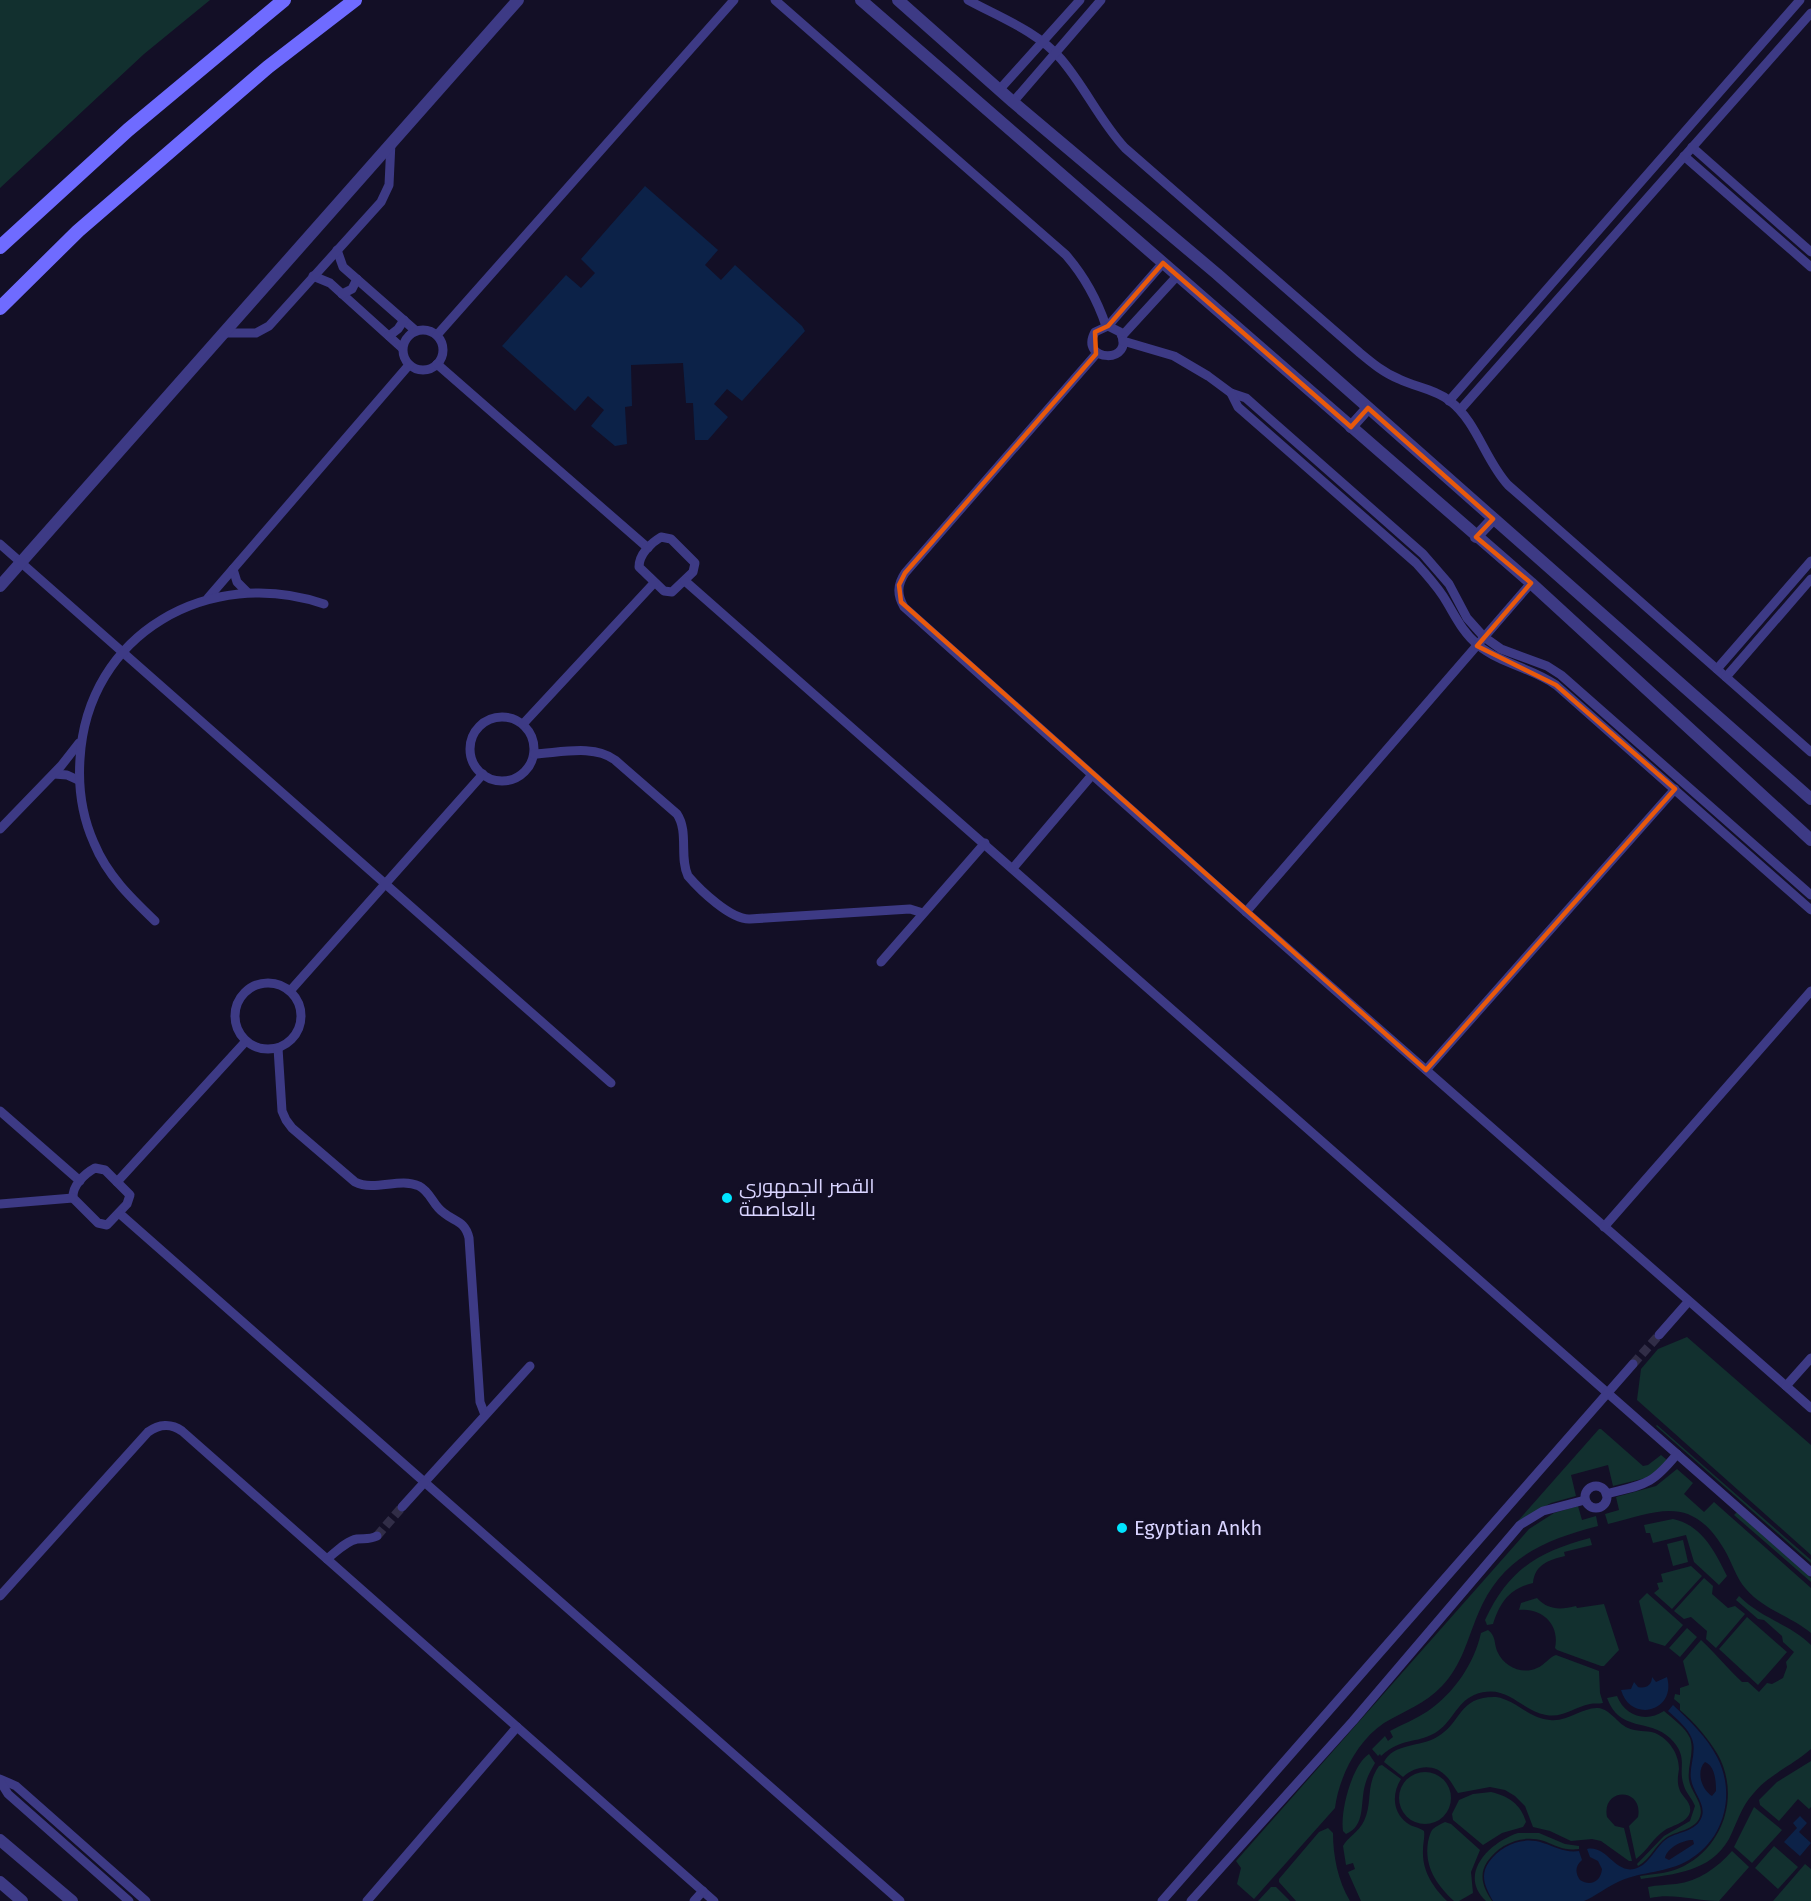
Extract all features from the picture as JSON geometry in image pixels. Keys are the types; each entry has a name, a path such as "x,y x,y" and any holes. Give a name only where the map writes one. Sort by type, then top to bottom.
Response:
{"main road":[{"path":"0,247 128,130 284,0"},
{"path":"0,308 78,231 268,67 355,0"}],"street":[{"path":"0,586 518,0"},
{"path":"437,335 734,0"},
{"path":"775,0 1066,255 1090,288 1107,326 1116,329 1122,339 1173,356 1208,376 1231,393 1238,407 1416,563 1438,588 1461,628 1481,641 1547,666 1561,675 1811,895"},
{"path":"861,0 1531,583 1811,840"},
{"path":"898,0 1013,102 1217,274 1811,799"},
{"path":"968,0 1015,25 1055,53 1078,82 1108,128 1125,148 1371,363 1398,379 1427,389 1460,410 1493,467 1508,485 1811,752"},
{"path":"1000,89 1080,0"},
{"path":"1013,102 1101,0"},
{"path":"1449,401 1800,0"},
{"path":"1460,410 1811,13"},
{"path":"224,333 249,334 263,330 386,194 390,176 391,141"},
{"path":"1692,147 1811,252"},
{"path":"1684,156 1811,267"},
{"path":"337,250 343,267 416,330"},
{"path":"1163,262 1107,326 1099,329 1093,336 1092,345 1097,353 1101,356 1111,356 1120,351 1122,339 1178,275"},
{"path":"313,276 330,283 390,336 402,348 404,357 410,365 423,370 437,364 443,350 437,335 427,330 416,330 407,337 402,348"},
{"path":"342,294 352,289 357,279"},
{"path":"390,336 404,320"},
{"path":"1097,353 905,573 898,591 901,602 908,611 1246,912 1811,1408"},
{"path":"437,364 648,548"},
{"path":"206,600 410,365"},
{"path":"1351,427 1368,408"},
{"path":"1476,537 1493,519"},
{"path":"668,537 692,558 695,563 694,569 685,581 675,591 664,591 639,567 641,556 658,538 668,537"},
{"path":"0,544 611,1083"},
{"path":"1717,669 1811,561"},
{"path":"233,569 237,582 247,592"},
{"path":"1726,677 1811,579"},
{"path":"685,581 1811,1572"},
{"path":"523,724 654,583"},
{"path":"1246,912 1531,583"},
{"path":"156,921 120,886 101,859 83,812 78,780 81,741 86,716 98,688 123,652 142,634 166,617 206,600 247,592 292,595 324,604"},
{"path":"1481,641 1496,657 1539,675 1556,685 1811,910"},
{"path":"498,717 511,718 523,724 533,741 534,754 525,771 514,778 495,780 483,774 471,758 471,744 475,731 485,722 498,717"},
{"path":"0,829 54,774 81,741"},
{"path":"534,754 595,751 615,760 677,814 681,823 685,868 688,876 728,912 738,918 910,909 923,913"},
{"path":"54,774 67,775 78,780"},
{"path":"290,991 483,774"},
{"path":"1013,868 1092,775"},
{"path":"1426,1070 1675,789"},
{"path":"881,962 985,843"},
{"path":"265,983 278,985 290,991 300,1007 300,1026 293,1037 278,1048 264,1049 246,1041 238,1031 235,1019 237,1006 243,995 253,987 265,983"},
{"path":"1604,1227 1811,991"},
{"path":"117,1182 246,1041"},
{"path":"278,1048 282,1111 292,1128 355,1182 366,1186 406,1183 420,1186 431,1196 441,1211 458,1220 466,1229 469,1238 480,1402 485,1415"},
{"path":"0,1112 80,1181"},
{"path":"98,1168 105,1170 117,1182 128,1192 130,1198 109,1223 101,1224 76,1204 73,1198 73,1191 92,1170 98,1168"},
{"path":"0,1204 73,1198"},
{"path":"119,1213 900,1901"},
{"path":"1659,1335 1688,1302"},
{"path":"1786,1386 1811,1358"},
{"path":"1162,1901 1634,1364"},
{"path":"402,1507 530,1366"},
{"path":"0,1596 148,1432 164,1425 173,1426 182,1431 714,1901"},
{"path":"1606,1494 1652,1480 1677,1454"},
{"path":"1594,1486 1600,1486 1606,1494 1605,1503 1599,1507 1591,1507 1585,1500 1586,1491 1594,1486"},
{"path":"1191,1901 1353,1721 1520,1526 1543,1511 1585,1500"},
{"path":"327,1559 351,1541 376,1536"},
{"path":"367,1901 517,1727"},
{"path":"0,1780 8,1794 129,1901"},
{"path":"0,1780 15,1786 146,1901"},
{"path":"0,1840 72,1901"},
{"path":"0,1882 22,1901"},
{"path":"694,1901 703,1891"}],"highlighted area":[{"path":"1163,263 1351,427 1368,408 1493,519 1476,537 1531,583 1477,646 1556,685 1675,789 1426,1070 901,602 899,585 905,573 1096,354 1095,332 1108,326"}],"green space":[{"path":"0,0 210,0 144,54 0,188"},
{"path":"1687,1337 1811,1445 1811,1555 1637,1400 1641,1369 1658,1349"},
{"path":"1656,1426 1811,1560 1811,1563"},
{"path":"1599,1429 1643,1466 1661,1455 1667,1460 1650,1477 1613,1486 1608,1465 1571,1475 1576,1496 1551,1503 1517,1522"},
{"path":"1677,1469 1693,1483 1684,1494 1704,1512 1714,1502 1811,1588 1811,1633 1753,1596 1739,1580 1724,1549 1712,1532 1699,1520 1686,1513 1658,1512 1608,1524 1605,1514 1619,1510 1616,1497 1656,1486"},
{"path":"1578,1506 1582,1520 1596,1516 1598,1526 1542,1545 1512,1565 1499,1579 1478,1614 1455,1670 1449,1678 1429,1698 1384,1723 1366,1740 1345,1772 1335,1808 1254,1899 1237,1884 1241,1868 1236,1861 1529,1529 1554,1513"},
{"path":"1737,1512 1811,1578 1811,1582 1734,1515"},
{"path":"1673,1519 1683,1522 1700,1533 1712,1549 1727,1576 1719,1585 1694,1562 1686,1535 1653,1543 1650,1533 1646,1533 1644,1525"},
{"path":"1590,1538 1592,1545 1564,1552 1565,1556 1548,1561 1540,1567 1533,1583 1512,1592 1499,1609 1493,1624 1487,1625 1485,1620 1494,1602 1515,1575 1540,1557"},
{"path":"1683,1540 1688,1562 1673,1566 1667,1544"},
{"path":"1691,1566 1702,1576 1672,1609 1654,1593 1659,1589 1657,1583 1663,1582 1661,1574"},
{"path":"1704,1578 1713,1586 1712,1594 1728,1608 1735,1606 1745,1614 1716,1648 1706,1639 1707,1631 1691,1617 1684,1619 1674,1611"},
{"path":"1647,1593 1683,1625 1665,1646 1649,1641 1639,1601"},
{"path":"1739,1596 1811,1645 1811,1749 1759,1787 1745,1804 1729,1839 1712,1858 1691,1870 1641,1879 1640,1876 1679,1868 1698,1857 1718,1832 1724,1818 1728,1786 1718,1755 1701,1731 1680,1710 1680,1704 1674,1699 1675,1694 1680,1695 1680,1688 1689,1685 1683,1661 1701,1640 1742,1682 1748,1682 1759,1692 1767,1683 1772,1684 1783,1678 1787,1667 1786,1662 1794,1652 1783,1642 1782,1636 1736,1600"},
{"path":"1537,1598 1545,1605 1555,1608 1604,1604 1619,1650 1604,1666 1601,1666 1557,1650 1555,1632 1548,1620 1535,1612 1519,1610 1521,1603"},
{"path":"1747,1617 1787,1652 1758,1685 1719,1649"},
{"path":"1687,1628 1697,1637 1680,1657 1669,1648"},
{"path":"1488,1630 1494,1637 1500,1657 1514,1668 1531,1670 1540,1667 1556,1655 1599,1671 1603,1703 1584,1705 1564,1714 1552,1716 1528,1708 1504,1694 1485,1692 1474,1695 1463,1703 1446,1724 1435,1733 1422,1739 1402,1743 1378,1756 1372,1749 1385,1736 1388,1741 1393,1737 1390,1731 1428,1711 1454,1687 1468,1667 1481,1633"},
{"path":"1617,1696 1625,1708 1637,1716 1650,1717 1664,1711 1685,1730 1691,1743 1690,1785 1701,1809 1696,1823 1667,1837 1638,1866 1637,1864 1664,1836 1690,1821 1695,1806 1684,1786 1680,1751 1676,1745 1662,1732 1627,1721 1619,1716 1607,1698"},
{"path":"1496,1697 1542,1719 1550,1720 1563,1719 1598,1708 1610,1713 1628,1728 1652,1732 1660,1736 1669,1743 1677,1758 1678,1786 1690,1808 1688,1816 1661,1833 1636,1859 1629,1826 1638,1817 1635,1800 1622,1794 1610,1800 1607,1817 1615,1826 1624,1828 1632,1861 1629,1861 1601,1841 1592,1839 1571,1841 1550,1831 1533,1827 1525,1806 1505,1790 1490,1787 1458,1793 1449,1779 1437,1769 1419,1768 1403,1777 1384,1762 1394,1751 1437,1737 1474,1701"},
{"path":"1369,1754 1375,1763 1365,1785 1361,1813 1357,1825 1346,1834 1343,1831 1345,1801 1357,1768"},
{"path":"1811,1761 1811,1807 1809,1809 1798,1799 1779,1821 1760,1805 1759,1800 1777,1782"},
{"path":"1382,1765 1401,1779 1396,1790 1396,1808 1402,1819 1424,1831 1423,1858 1426,1872 1447,1901 1361,1901 1348,1872 1355,1869 1353,1863 1346,1865 1343,1846 1364,1821 1370,1787 1379,1766"},
{"path":"1420,1772 1430,1772 1439,1776 1447,1784 1451,1798 1447,1812 1439,1820 1430,1824 1420,1824 1411,1820 1403,1812 1399,1803 1399,1793 1403,1784 1411,1776"},
{"path":"1491,1792 1513,1802 1521,1810 1526,1822 1523,1827 1502,1833 1483,1845 1453,1820 1452,1814 1459,1800 1473,1794"},
{"path":"1754,1807 1782,1830 1752,1863 1734,1847"},
{"path":"1445,1822 1451,1824 1480,1850 1471,1872 1473,1893 1459,1901 1454,1901 1442,1889 1433,1875 1428,1860 1427,1851 1431,1832"},
{"path":"1328,1828 1333,1833 1337,1868 1350,1901 1296,1901 1279,1882 1279,1879 1319,1832"},
{"path":"1518,1833 1539,1833 1565,1844 1579,1846 1579,1849 1565,1849 1536,1839 1512,1842 1498,1850 1484,1867 1483,1882 1492,1901 1486,1901 1478,1891 1475,1880 1476,1870 1488,1851 1507,1837"},
{"path":"1774,1846 1798,1867 1778,1889 1755,1868"},
{"path":"1732,1851 1749,1867 1719,1901 1668,1896 1650,1898 1648,1887 1676,1884 1700,1877 1714,1868"},
{"path":"1805,1864 1811,1869 1811,1901 1773,1901"},
{"path":"1271,1887 1276,1887 1290,1901 1258,1901"}],"water":[{"path":"645,186 718,250 705,265 721,280 735,265 805,331 742,401 727,389 714,404 728,417 708,440 695,440 693,403 686,403 683,363 631,365 632,406 625,407 627,444 615,446 591,426 604,410 588,396 575,411 502,346 566,275 581,288 595,273 581,259"},
{"path":"1652,1677 1656,1682 1667,1677 1668,1689 1659,1705 1643,1710 1626,1701 1621,1690 1631,1689 1634,1682 1638,1687 1646,1687 1650,1684"},
{"path":"1673,1705 1697,1729 1713,1750 1723,1771 1726,1785 1724,1814 1719,1828 1701,1851 1681,1864 1620,1881 1584,1901 1493,1901 1485,1882 1484,1872 1494,1856 1513,1843 1535,1841 1565,1850 1579,1851 1582,1860 1576,1870 1577,1875 1580,1880 1592,1883 1598,1880 1602,1869 1598,1861 1590,1857 1587,1849 1600,1851 1621,1867 1634,1869 1647,1861 1668,1838 1696,1826 1703,1811 1691,1779 1694,1749 1692,1739 1685,1727 1668,1711","holes":["1705,1762 1713,1770 1715,1778 1716,1791 1712,1796 1705,1789 1701,1780 1701,1770","1693,1840 1694,1844 1669,1860 1665,1858 1666,1854 1676,1845"]},
{"path":"1800,1816 1807,1823 1799,1832 1811,1843 1800,1856 1784,1842 1797,1828 1793,1823"}],"tunnel":[{"path":"1633,1364 1659,1335"},
{"path":"377,1536 402,1507"}],"place":[{"name":"القصر الجمهوري بالعاصمة","path":"727,1198"},
{"name":"Egyptian Ankh","path":"1122,1528"}]}
